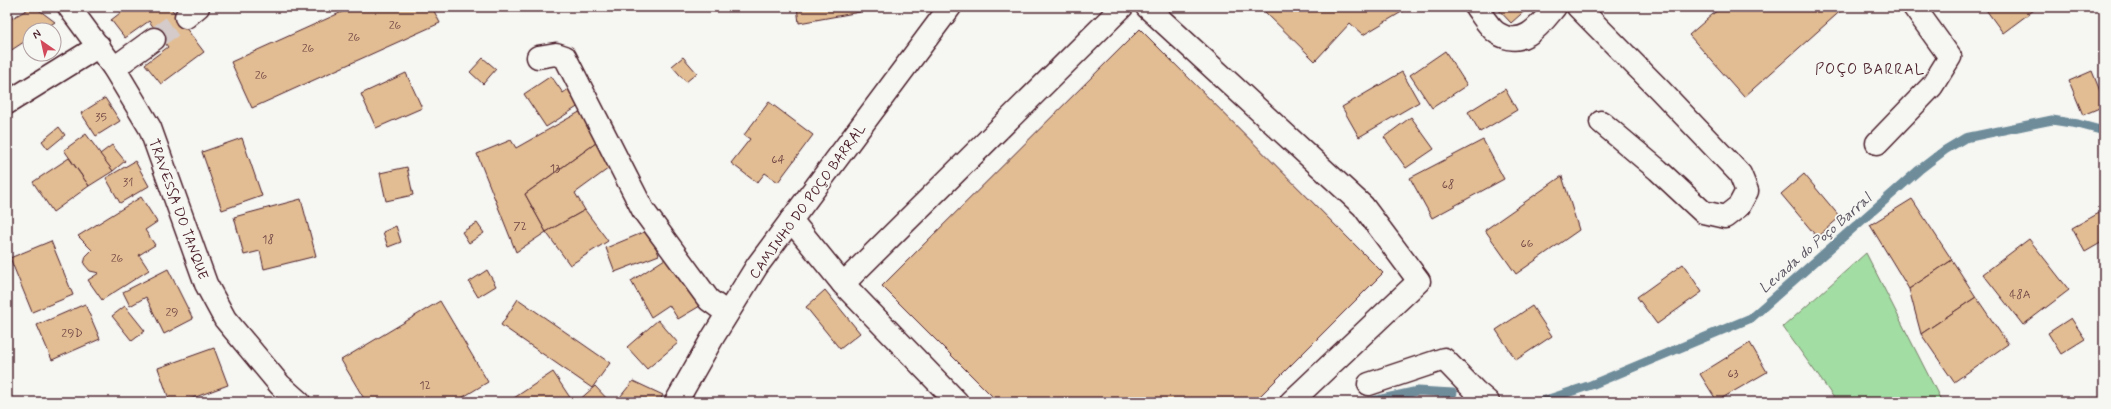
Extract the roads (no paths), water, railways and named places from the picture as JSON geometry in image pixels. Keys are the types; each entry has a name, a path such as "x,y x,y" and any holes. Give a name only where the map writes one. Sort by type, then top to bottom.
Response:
{"street":[{"name":"TRAVESSA DO TANQUE","path":"69,7 114,68 150,128 206,284 225,319 280,385 299,402"},
{"name":"CAMINHO DO POÇO BARRAL","path":"676,402 727,312 757,266 950,7"},
{"path":"844,284 1122,7"},
{"path":"1147,7 1363,206 1420,281 1291,402"},
{"path":"1476,7 1497,33 1510,38 1523,37 1536,31 1555,7"},
{"path":"1578,7 1740,174 1747,191 1739,206 1725,217 1703,212 1602,122"},
{"path":"1877,143 1932,86 1950,57 1914,7"},
{"path":"114,68 154,39"},
{"path":"7,103 99,46"},
{"path":"538,56 556,54 565,57 643,210 708,300 727,312"},
{"path":"791,220 844,284 957,402"},
{"path":"1369,384 1444,359 1474,391 1488,402"}],"waterway":[{"name":"Levada do Poço Barral","path":"1540,402 1591,385 1751,318 1919,170 1945,150 1965,138 2052,120 2078,124 2104,131"},
{"name":"Levada do Poço Barral","path":"1368,402 1418,391 1453,393"}],"tunnel":[{"path":"154,39 186,17"}],"district":[{"name":"POÇO BARRAL","path":"1870,69"}]}
